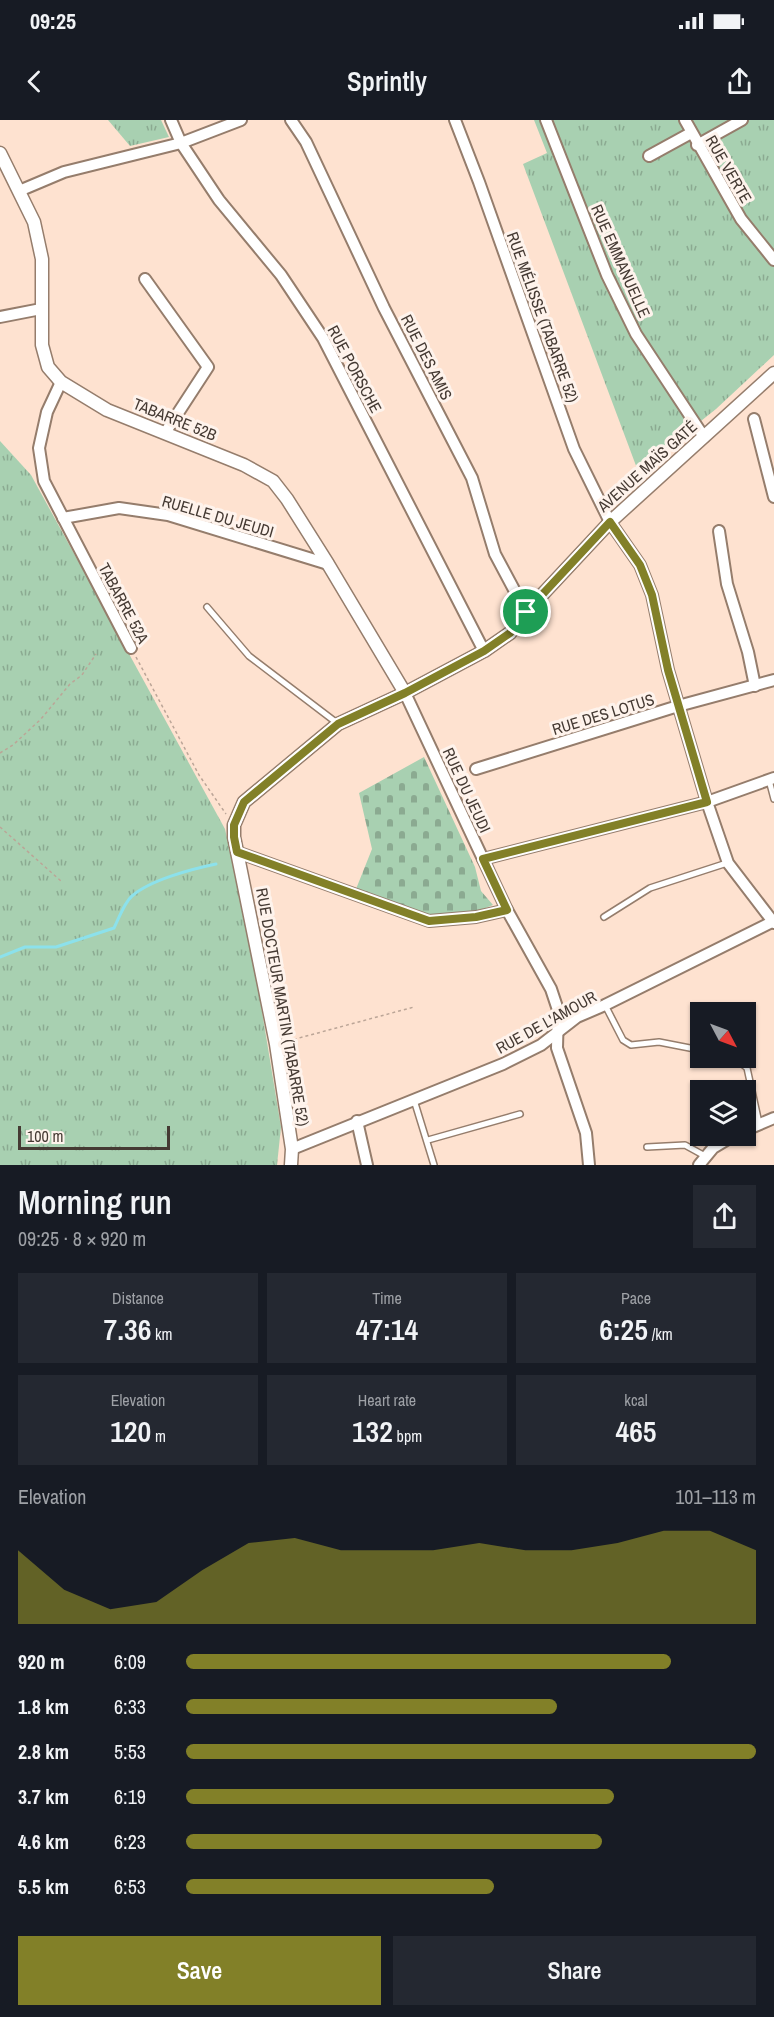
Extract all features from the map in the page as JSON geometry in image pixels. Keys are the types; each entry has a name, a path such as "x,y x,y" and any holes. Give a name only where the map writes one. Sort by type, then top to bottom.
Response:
{"street":[{"name":"RUE PORSCHE","path":"171,120 181,143 219,200 281,276 323,338 484,651"},
{"path":"20,191 64,172 181,143 241,120"},
{"name":"RUE DES AMIS","path":"291,120 306,142 384,308 472,478 495,554 526,612"},
{"name":"RUE MÉLISSE (TABARRE 52)","path":"455,120 574,449 610,522 640,565 652,595 678,706 728,863 774,922"},
{"name":"RUE EMMANUELLE","path":"546,120 607,275 632,324 704,437"},
{"name":"RUE VERTE","path":"685,120 741,219 774,260"},
{"path":"698,145 742,120"},
{"path":"648,156 691,133"},
{"name":"TABARRE 52B","path":"0,153 33,222 42,259 42,345 48,367 61,382 107,410 244,465 273,481 328,564 405,693"},
{"path":"146,279 208,367 165,433"},
{"path":"0,317 41,309"},
{"name":"AVENUE MAÏS GATÉ","path":"405,693 484,651 510,633 526,612 610,522 774,373"},
{"name":"TABARRE 52A","path":"61,382 47,412 39,448 44,481 131,648"},
{"path":"754,419 774,496"},
{"name":"RUELLE DU JEUDI","path":"63,518 119,508 168,515 328,564"},
{"path":"719,531 728,584 748,652 755,686"},
{"name":"RUE DES LOTUS","path":"476,769 678,706 774,680"},
{"path":"234,825 244,802 338,724 405,693"},
{"name":"RUE DU JEUDI","path":"405,693 507,910 551,989 558,1010 557,1048 586,1133 589,1165"},
{"path":"483,859 707,802 771,779"},
{"name":"RUE DOCTEUR MARTIN (TABARRE 52)","path":"234,825 234,837 276,1044 292,1149 291,1165"},
{"path":"237,852 429,921 476,917 507,910"},
{"name":"RUE DE L'AMOUR","path":"292,1149 503,1064 541,1045 577,1017 774,922"},
{"path":"756,1125 774,1118"},
{"path":"357,1121 368,1165"},
{"path":"702,1160 716,1146"}],"lane":[{"path":"207,607 249,657 338,724"},
{"path":"771,779 774,799"},
{"path":"603,917 650,888 728,863"},
{"path":"605,1005 623,1040 631,1045 659,1042 690,1048"},
{"path":"747,1068 759,1123"},
{"path":"414,1099 434,1165"},
{"path":"428,1140 520,1114"},
{"path":"647,1147 685,1145 702,1160"}],"path":[{"name":"TABARRE 52A","path":"131,648 199,775 234,825"},
{"path":"0,753 13,745 41,719 70,684 81,675 96,654"},
{"path":"0,827 61,881"},
{"path":"276,1044 414,1007"}],"green space":[{"path":"108,120 161,120 169,137 130,146"},
{"path":"534,120 774,120 774,355 716,409 638,471 523,164 547,153"},
{"path":"0,441 31,475 225,829 252,951 281,1127 277,1165 0,1165"},
{"path":"424,757 475,867 481,891 493,905 473,913 425,915 356,889 372,849 359,793"}],"waterway":[{"path":"0,957 25,947 56,947 114,928 127,903 140,890 172,876 216,864"}],"route":[{"path":"610,522 640,565 652,595 668,670 707,802 483,859 507,910 476,917 429,921 237,852 234,825 244,802 307,749 338,724 405,693 484,651 510,633 526,612 610,522"}]}
